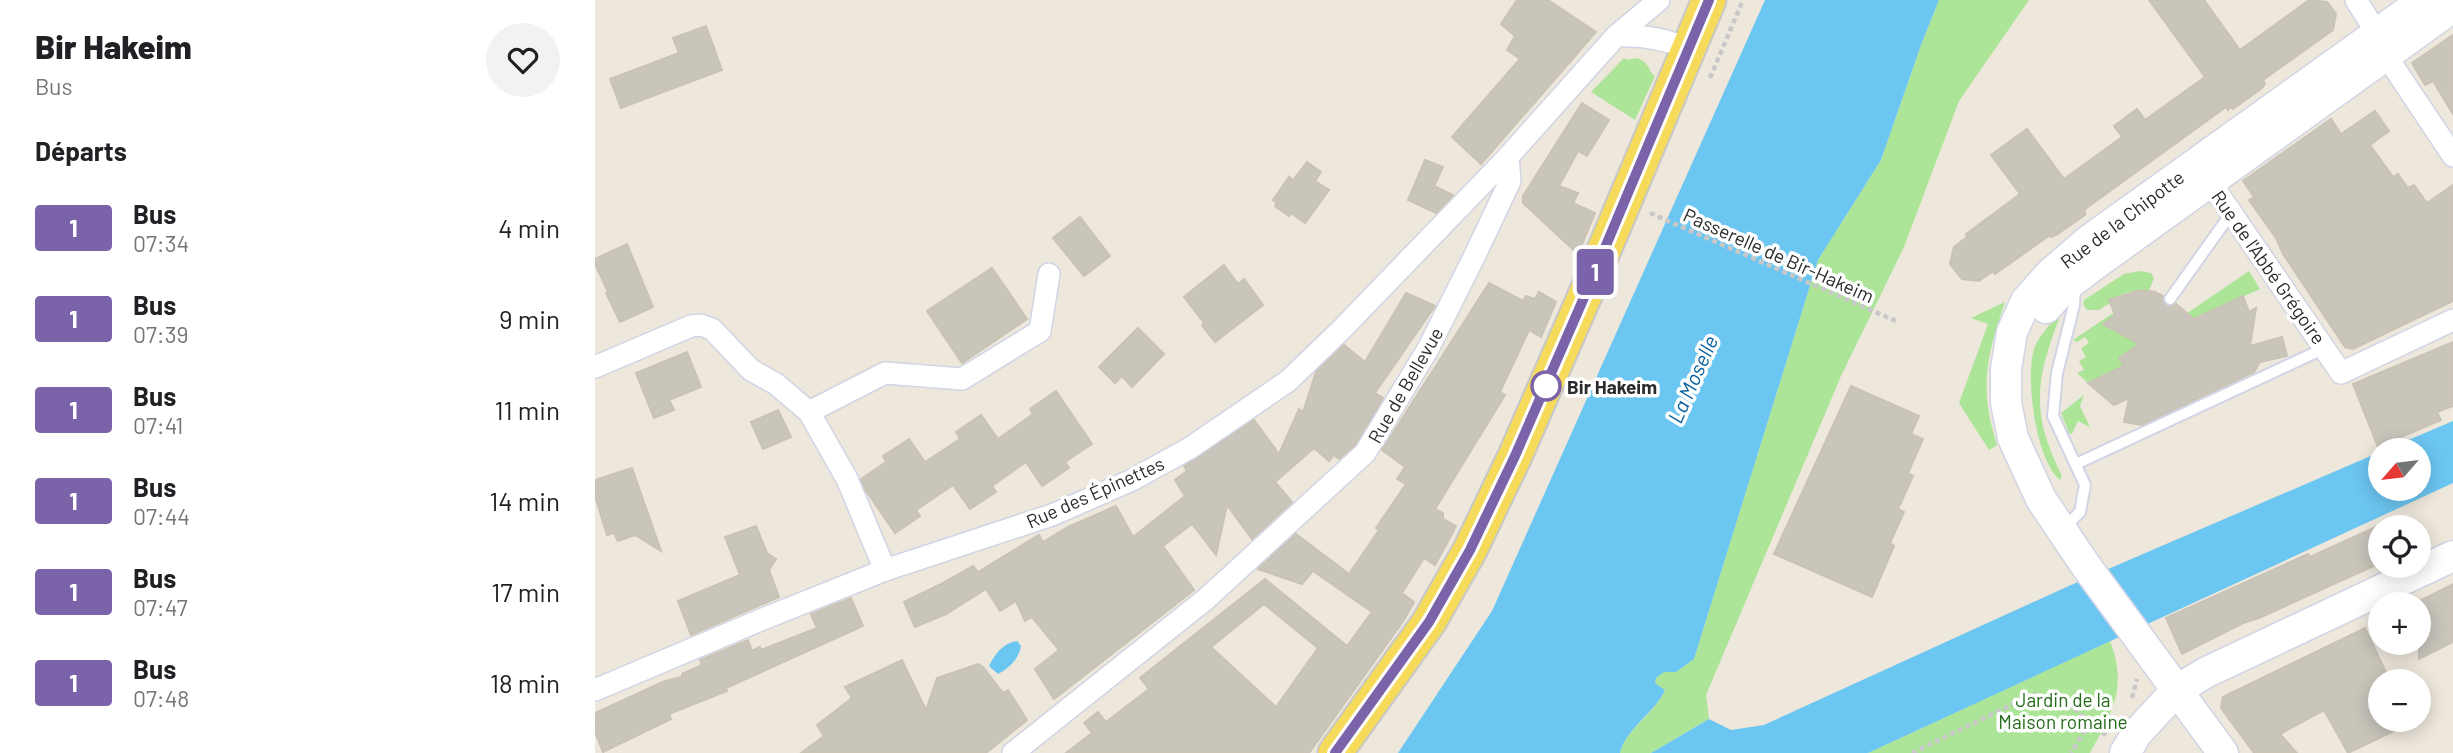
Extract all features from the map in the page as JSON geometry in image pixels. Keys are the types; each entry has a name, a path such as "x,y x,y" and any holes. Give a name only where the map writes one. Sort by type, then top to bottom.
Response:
{"main road":[{"path":"1335,753 1429,622 1470,550 1566,341 1709,0"},
{"name":"Rue de la Chipotte","path":"2144,661 2086,566 2072,520 2055,488 2033,429 2024,376 2029,344 2043,312 2065,287 2204,173 2381,43 2424,0"},
{"name":"Rue de la Chipotte","path":"2381,43 2453,7"},
{"name":"Rue de la Chipotte","path":"2072,520 2041,499 2014,438 2006,403 2006,369 2013,332 2027,301 2050,274 2088,241 2204,173"},
{"path":"2119,743 2137,733 2177,690 2207,672 2453,556"},
{"path":"2144,661 2177,690 2223,753"}],"street":[{"path":"1508,157 1616,36 1659,0"},
{"path":"2356,0 2453,156"},
{"path":"1616,36 1643,35 1671,42 1688,50"},
{"name":"Rue des Épinettes","path":"595,690 885,570 1052,515 1132,480 1190,448 1287,380 1342,329 1508,157"},
{"name":"Rue de Bellevue","path":"1013,753 1206,599 1365,453 1428,349 1475,255 1510,181 1508,157"},
{"name":"Rue de l'Abbé Grégoire","path":"2204,173 2341,373 2453,320"},
{"path":"809,412 885,373 962,379 1040,331 1049,274"},
{"path":"595,367 691,326 701,325 712,329 751,370 776,384 809,412 847,479 885,570"}],"lane":[{"path":"2170,299 2232,212"},
{"path":"2072,520 2085,485 2053,416 2057,373 2074,305 2076,279"},
{"path":"2075,464 2325,348"}],"path":[{"name":"Passerelle de Bir-Hakeim","path":"1650,214 1896,321"},
{"path":"2131,701 2144,661"},
{"path":"1912,753 2034,694 2081,712 2085,730 2071,753"},
{"path":"2085,730 2094,730 2119,743"}],"green space":[{"path":"1939,0 2029,0 1959,101 1904,247 1841,376 1706,695 1709,719 1651,753 1620,753 1628,736 1655,706 1665,690 1655,683 1656,678 1664,672 1676,672 1694,659 1818,260 1881,160"},
{"path":"1624,58 1638,58 1655,76 1635,120 1591,92"},
{"path":"2139,271 2151,273 2154,278 2149,291 2124,294 2109,300 2110,303 2099,310 2087,310 2083,304 2084,300 2124,274"},
{"path":"2249,271 2260,289 2190,320 2186,314"},
{"path":"2005,302 1993,340 1987,373 1988,406 1997,445 1989,450 1959,403 1988,324 1971,318"},
{"path":"2125,305 2108,325 2140,343 2120,358 2124,366 2088,383 2077,373 2084,370 2079,361 2086,357 2081,348 2089,343 2085,337 2077,342 2073,340"},
{"path":"2056,317 2059,319 2045,361 2040,398 2045,434 2062,476 2060,480 2045,456 2039,438 2031,379 2034,349 2043,332"},
{"path":"2084,395 2080,406 2090,427 2078,421 2072,434 2069,433 2061,413"},
{"name":"Jardin de la Maison romaine","path":"2110,641 2118,673 2115,700 2090,753 1868,753"}],"water":[{"name":"La Moselle","path":"1765,0 1939,0 1881,160 1818,260 1694,659 1676,672 1664,672 1656,678 1655,683 1665,690 1655,706 1628,736 1620,753 1398,753 1492,611"},
{"path":"2453,421 2453,483 2431,493 2431,438 2413,438"},
{"path":"2368,457 2368,501 2414,501 2384,515 2368,515 2368,522 1868,753 1651,753 1709,719 1731,730 1764,725 2071,585"},
{"path":"1017,641 1021,646 1016,659 998,674 989,666 991,662 1004,647"}],"building":[{"path":"1517,0 1548,0 1596,32 1481,164 1452,137 1520,59 1507,50 1515,36 1501,24"},
{"path":"2149,0 2204,0 2240,50 2309,0 2327,2 2336,14 2333,30 2263,80 2265,84 2262,88 2233,109 2231,107 2228,110 2226,107 2085,209 2085,215 2056,235 2050,235 1995,274 1993,271 1979,281 1962,279 1950,264 1954,247 1967,237 1966,234 2020,194 1991,155 2027,129 2064,179 2122,137 2114,126 2137,109 2145,120 2205,77"},
{"path":"706,26 722,70 621,108 610,79 679,53 673,38"},
{"path":"2453,35 2453,114 2433,81 2425,85 2412,63"},
{"path":"1582,103 1609,120 1587,156 1578,151 1559,186 1578,193 1573,203 1595,213 1578,254 1523,203 1523,196"},
{"path":"2375,111 2389,131 2370,145 2393,177 2398,174 2408,188 2414,185 2427,203 2453,185 2453,301 2353,349 2345,347 2283,254 2276,238 2249,200 2254,197 2243,181 2331,119 2341,134"},
{"path":"1425,160 1443,167 1434,186 1453,195 1436,213 1408,200"},
{"path":"1307,162 1321,172 1315,181 1329,190 1305,223 1275,206 1277,203 1273,200 1289,177 1293,180"},
{"path":"1080,217 1110,256 1084,276 1053,238"},
{"path":"627,244 653,307 620,322 606,293 608,292 595,259"},
{"path":"1224,265 1238,284 1244,279 1263,305 1215,342 1184,297"},
{"path":"992,268 1027,319 962,363 927,311"},
{"path":"1489,283 1523,301 1526,296 1535,299 1539,292 1556,302 1541,337 1529,330 1500,392 1505,395 1435,509 1443,513 1443,519 1456,526 1452,534 1435,565 1424,558 1402,593 1414,602 1404,620 1309,753 1066,753 1092,733 1084,723 1098,712 1106,722 1149,689 1140,678 1265,579 1347,646 1372,612 1313,571 1302,584 1258,569 1296,534 1349,574 1406,484 1397,479 1405,467 1382,450","holes":["1264,604 1318,648 1276,707 1211,647"]},
{"path":"2141,290 2163,296 2165,305 2170,307 2176,304 2194,319 2243,296 2249,312 2256,308 2250,346 2282,337 2287,356 2260,362 2254,372 2142,425 2124,422 2129,398 2114,405 2088,383 2124,366 2119,358 2139,344 2103,324 2115,315 2109,300"},
{"path":"1406,293 1435,306 1375,393 1383,398 1355,445 1339,459 1334,455 1329,461 1314,448 1275,482 1292,502 1252,539 1227,505 1216,555 1192,524 1163,546 1194,590 1054,699 1035,669 1059,650 1032,617 1025,621 1016,601 1000,611 986,589 946,614 915,627 904,602 973,566 978,572 1039,535 1043,542 1068,527 1116,506 1133,537 1185,496 1175,480 1187,471 1184,466 1254,420 1279,454 1299,409 1303,412 1316,372 1344,345 1365,362"},
{"path":"1138,328 1164,354 1132,387 1122,376 1115,383 1099,367"},
{"path":"2453,342 2453,406 2437,412 2441,420 2399,438 2374,438 2353,384"},
{"path":"687,352 701,387 669,400 674,410 654,418 636,373"},
{"path":"1851,386 1919,416 1911,434 1923,439 1908,473 1913,476 1898,509 1904,512 1890,543 1894,546 1872,597 1774,554"},
{"path":"1056,391 1092,444 1065,462 1069,468 1042,486 1026,462 992,486 996,492 970,509 953,485 916,510 920,516 895,533 865,489 861,479 886,462 883,456 909,439 925,462 960,439 956,432 981,415 998,439 1033,414 1030,409"},
{"path":"778,410 791,437 763,449 751,422"},
{"path":"632,468 661,551 635,535 618,541 614,533 607,535 595,496 595,480"},
{"path":"756,526 767,553 776,559 769,570 779,597 691,635 678,601 740,575 725,537"},
{"path":"2368,530 2368,568 2243,623 2182,654 2166,618 2308,554 2310,557"},
{"path":"2453,584 2453,642 2431,653 2431,595"},
{"path":"851,598 863,626 726,688 727,691 669,714 671,719 603,752 595,732 595,713 665,681 682,677 682,674 702,665 700,660 748,640 752,651 760,647 761,650 817,628 811,614"},
{"path":"2365,628 2368,634 2368,655 2378,655 2384,669 2368,669 2368,732 2392,732 2348,753 2324,710 2280,734 2297,753 2254,753 2221,708 2223,697"},
{"path":"902,660 926,710 937,678 978,664 1003,693 1008,690 1027,720 986,753 801,753 824,736 817,725 852,698 845,687"}],"bus line":[{"name":"1","path":"1335,753 1429,622 1470,550 1515,456 1586,293 1709,0"}],"place":[{"name":"Bir Hakeim","path":"1546,386"}]}
